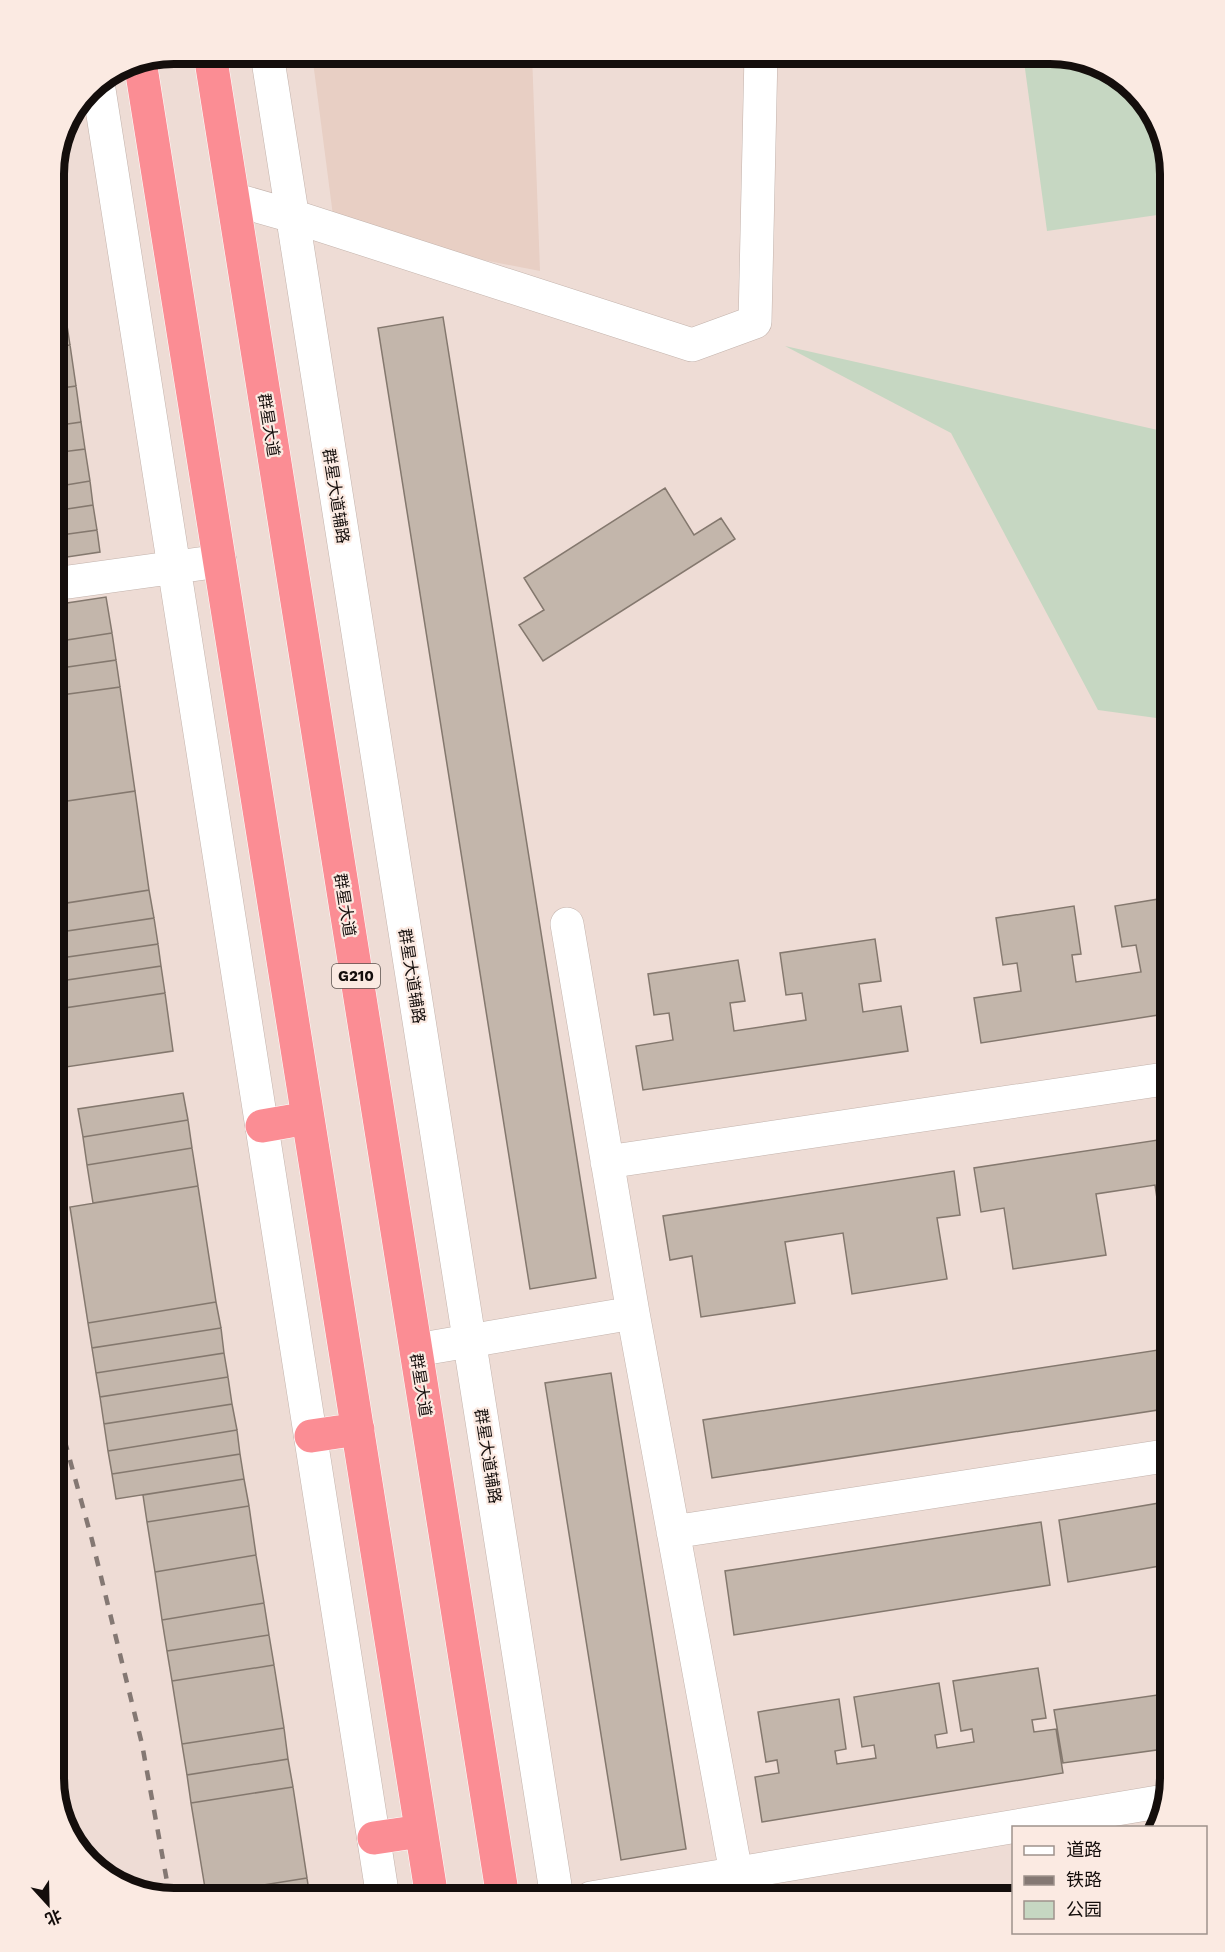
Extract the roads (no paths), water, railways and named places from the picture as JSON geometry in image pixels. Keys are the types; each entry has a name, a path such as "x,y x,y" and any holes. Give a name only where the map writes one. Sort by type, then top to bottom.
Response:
{"highway":[{"name":"群星大道","path":"212,65 501,1887"},
{"path":"141,69 430,1887"},
{"path":"262,1126 308,1118"},
{"path":"311,1436 358,1429"},
{"path":"374,1838 422,1831"}],"street":[{"name":"群星大道辅路","path":"269,65 555,1887"},
{"path":"233,199 692,345 755,322 761,65"},
{"path":"100,94 381,1887"},
{"path":"65,582 220,561"},
{"path":"567,924 633,1313 736,1873"},
{"path":"607,1161 1160,1080"},
{"path":"416,1350 633,1313"},
{"path":"673,1532 1160,1457"},
{"path":"1068,1826 1157,1803"},
{"path":"652,1888 736,1873 1011,1841"}],"railway":[{"path":"64,1439 92,1540 142,1744 168,1887"}]}
